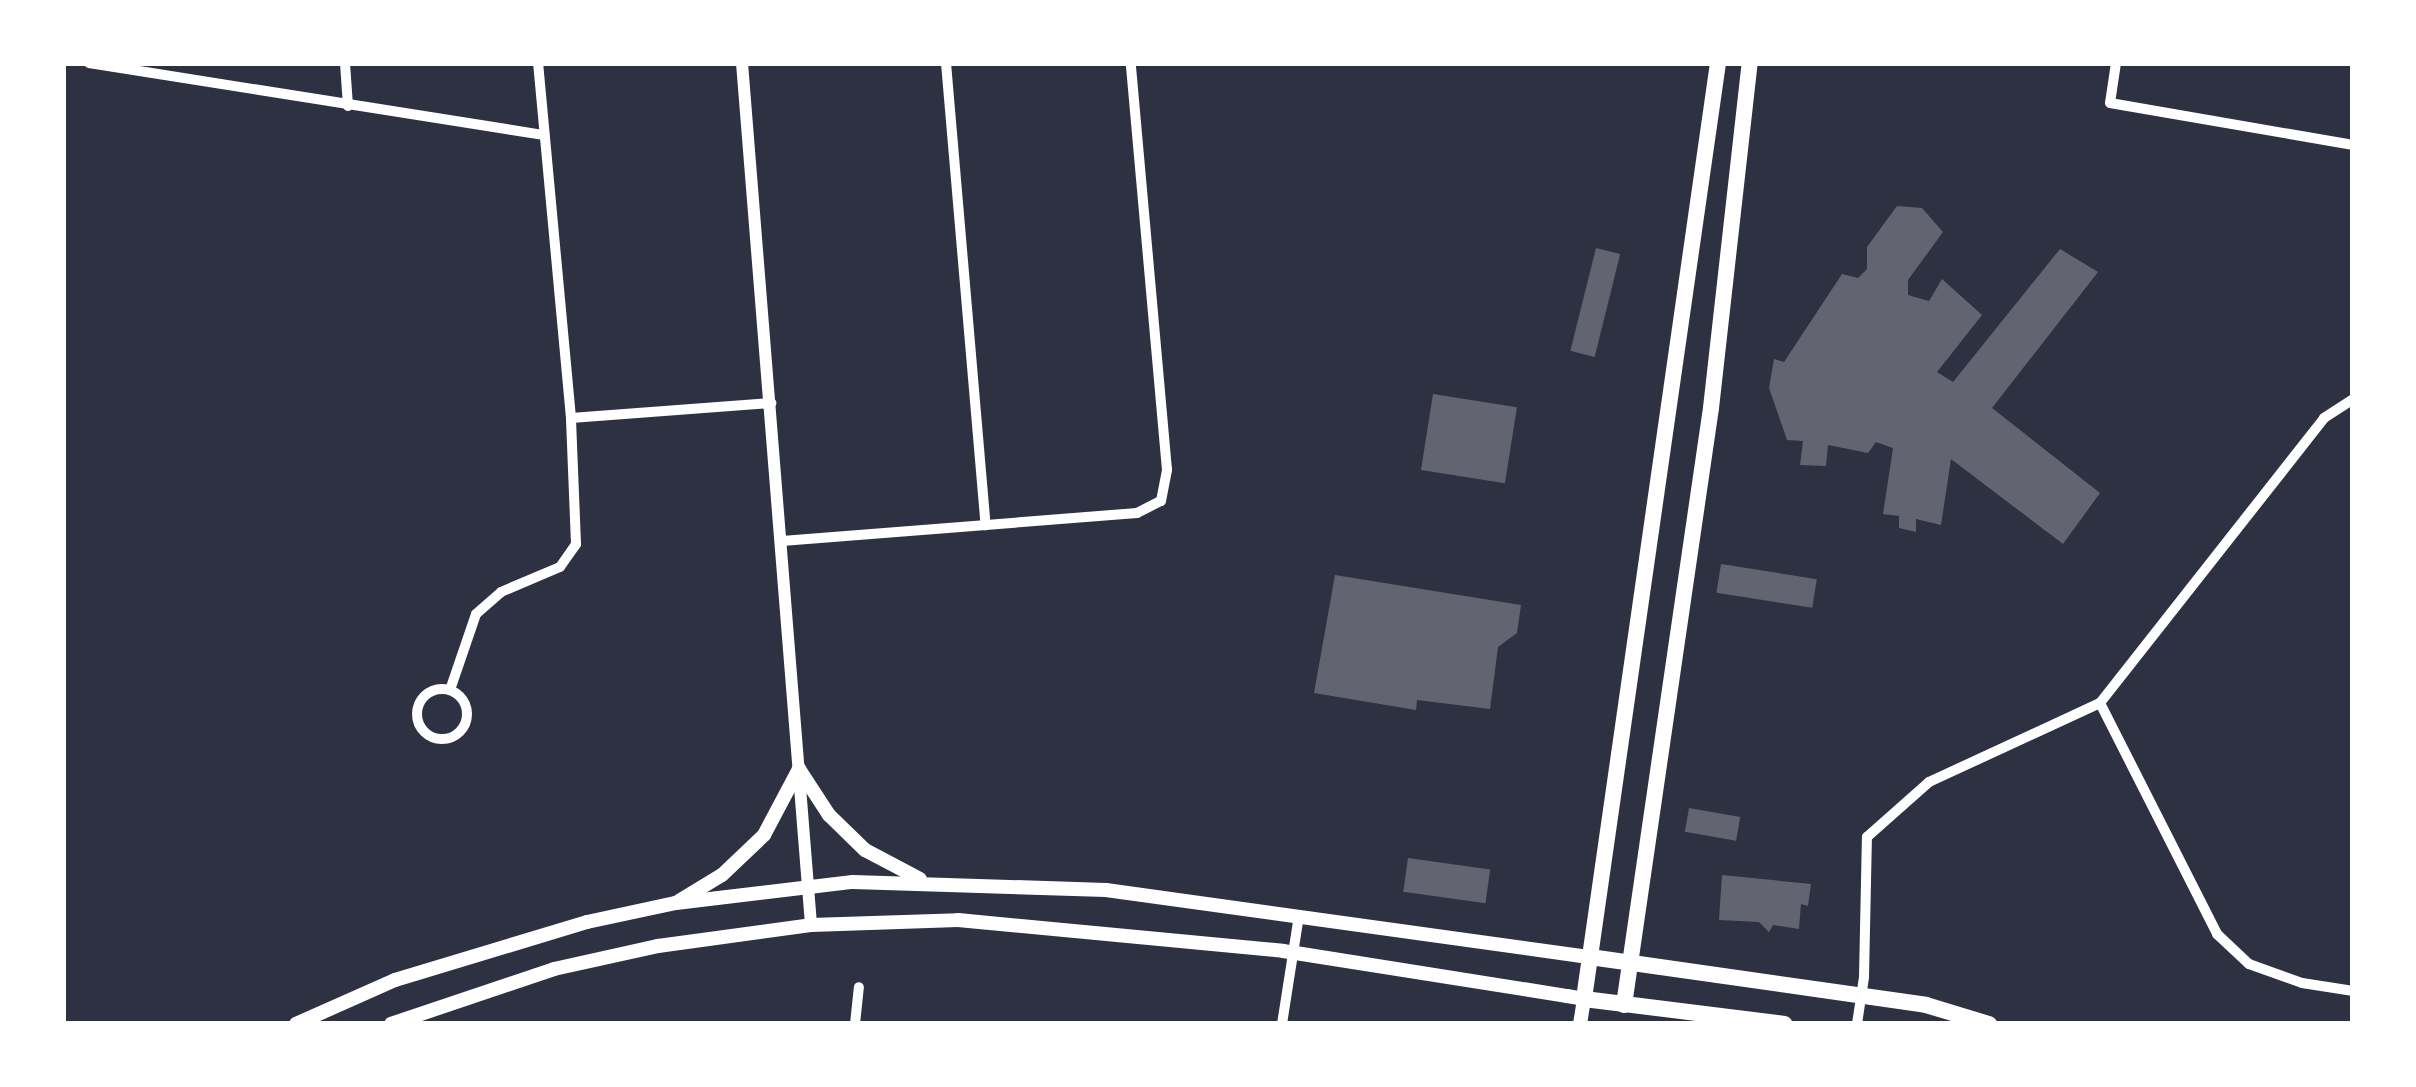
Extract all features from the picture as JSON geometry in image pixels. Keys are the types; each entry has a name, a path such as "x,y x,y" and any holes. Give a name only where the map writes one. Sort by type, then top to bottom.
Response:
{"main road":[{"path":"1580,1024 1718,63"},
{"path":"1623,1014 1711,408 1750,63"},
{"path":"676,903 722,874 764,835 799,769 829,815 865,850 924,881"},
{"path":"296,1024 394,980 495,946 676,903 807,886 924,881 1106,890 1299,915 1862,995 1989,1024"},
{"path":"391,1024 554,969 658,946 811,925 958,920 1293,952 1584,999 1623,1014 1784,1024"}],"street":[{"path":"92,63 544,135"},
{"path":"345,63 348,106"},
{"path":"449,690 476,614 501,592 571,557 576,528 572,418 538,63"},
{"path":"742,63 811,925"},
{"path":"946,63 986,525"},
{"path":"782,541 1151,510 1167,487 1131,63"},
{"path":"2116,63 2110,103 2353,145"},
{"path":"1857,1024 1868,838 1929,782 2099,704 2324,418 2353,399"},
{"path":"572,418 771,403"},
{"path":"432,690 449,690 465,703 466,720 449,739 432,738 419,727 416,710 432,690"},
{"path":"2099,704 2217,934 2249,964 2302,983 2353,991"},
{"path":"1282,1024 1299,915"},
{"path":"855,1024 859,987"}],"building":[{"path":"1897,206 1922,208 1943,232 1908,280 1908,295 1929,301 1942,279 1982,315 1937,372 1953,382 2060,249 2098,272 1992,408 2100,493 2063,544 1951,459 1941,525 1916,519 1916,532 1899,528 1899,516 1883,514 1893,448 1876,442 1868,453 1828,445 1826,466 1800,465 1803,441 1787,440 1769,388 1774,359 1784,362 1842,274 1858,278 1867,269 1867,247"},
{"path":"1596,248 1620,254 1595,357 1570,351"},
{"path":"1433,394 1517,407 1505,483 1421,470"},
{"path":"1721,564 1817,579 1812,608 1716,593"},
{"path":"1335,575 1521,605 1517,633 1498,647 1490,709 1417,700 1416,710 1314,693"},
{"path":"1689,808 1740,817 1736,841 1685,832"},
{"path":"1408,858 1490,870 1485,903 1403,892"},
{"path":"1722,875 1811,884 1808,906 1801,904 1799,929 1773,925 1769,932 1759,922 1719,920"}]}
